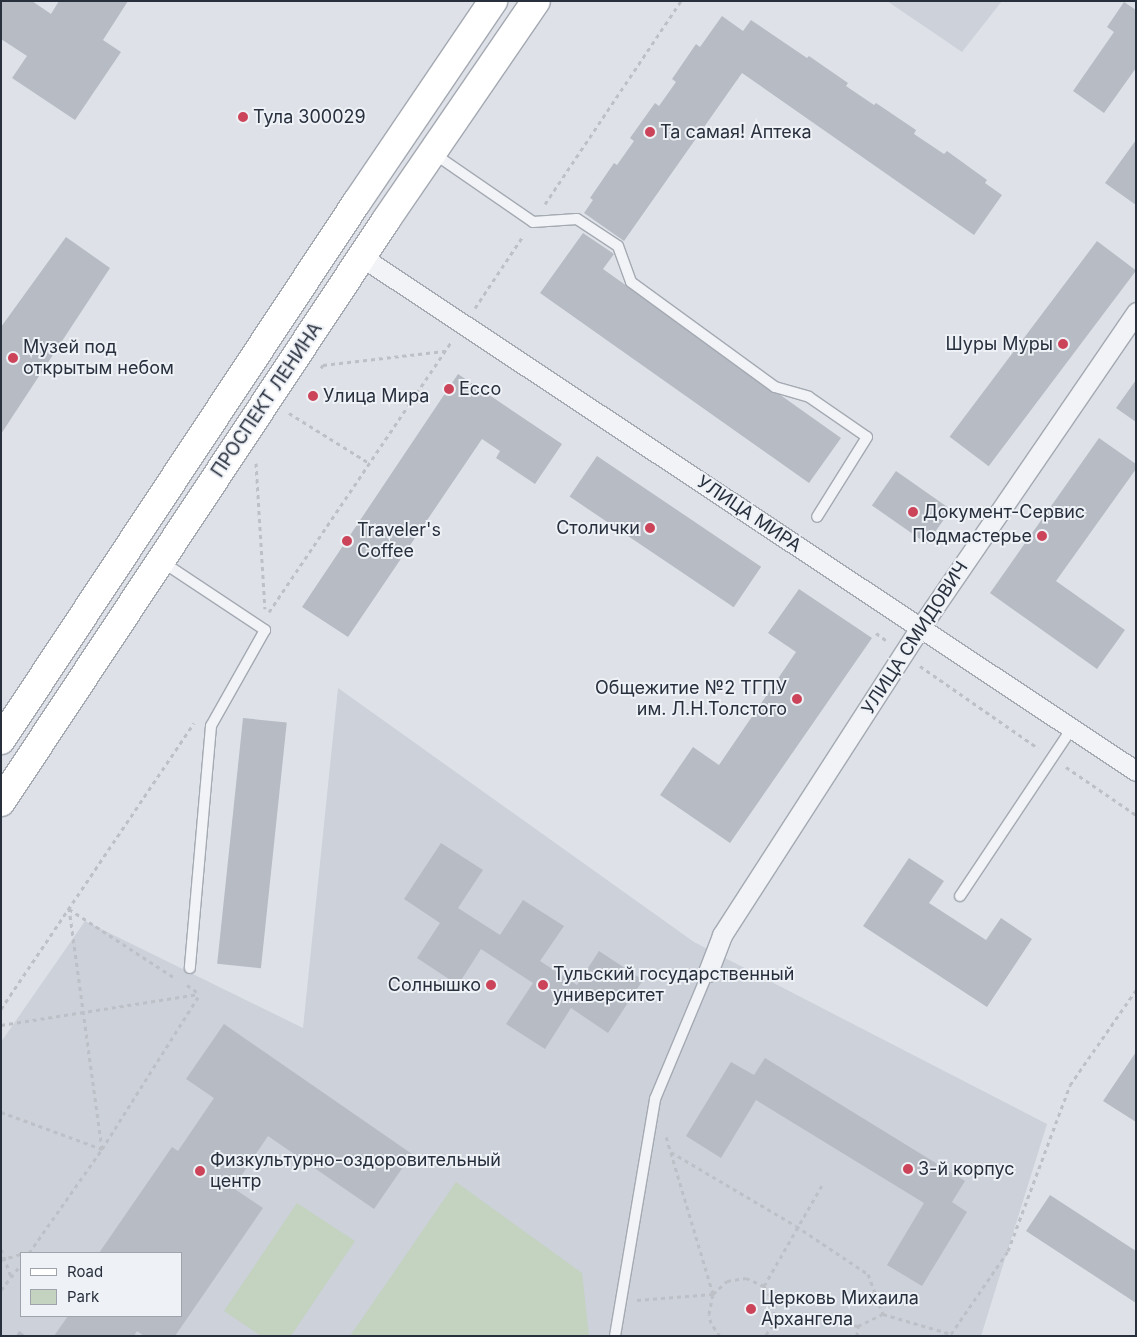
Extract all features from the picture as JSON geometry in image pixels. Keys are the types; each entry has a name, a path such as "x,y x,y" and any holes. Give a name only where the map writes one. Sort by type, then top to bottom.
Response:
{"main road":[{"name":"ПРОСПЕКТ ЛЕНИНА","path":"1,740 334,237 493,1"},
{"name":"ПРОСПЕКТ ЛЕНИНА","path":"1,802 362,257 536,1"},
{"path":"334,237 362,257"}],"street":[{"name":"УЛИЦА МИРА","path":"362,257 1136,771"},
{"name":"УЛИЦА СМИДОВИЧ","path":"708,972 722,934 920,628 1136,312"}],"lane":[{"path":"433,153 533,222 577,219 618,246 631,282 775,387 809,397 867,437 817,517"},
{"path":"160,560 265,630 212,726 190,968"},
{"path":"960,896 1072,728"},
{"path":"615,1336 655,1099 708,972"}],"path":[{"path":"256,459 265,617 681,1"},
{"path":"318,373 324,365 444,352"},
{"path":"282,420 294,405"},
{"path":"288,412 369,463"},
{"path":"921,667 1136,815"},
{"path":"1,1009 198,718"},
{"path":"69,908 200,994"},
{"path":"69,908 102,1149"},
{"path":"775,1315 858,1326 883,1314 951,1334 1008,1251 1070,1085 1136,990"},
{"path":"1,1025 200,994"},
{"path":"30,1252 102,1149 200,994"},
{"path":"655,1099 713,1294 709,1314 711,1324 720,1336"},
{"path":"1,1112 102,1149"},
{"path":"671,1152 796,1226 868,1274 883,1314"},
{"path":"764,1286 796,1226 822,1185"},
{"path":"1,1248 3,1259 11,1277"},
{"path":"3,1259 20,1254"},
{"path":"1,1290 20,1265"},
{"path":"622,1297 638,1300 713,1294 719,1287 736,1278 746,1278 764,1286 775,1304 773,1325 765,1336"},
{"path":"856,1336 858,1326"}],"shaded area":[{"path":"887,1 1002,1 962,52"},
{"name":"Тульский государственный университет","path":"338,688 694,942 1047,1124 981,1336 1,1336 1,1042 85,921 303,1028"}],"green space":[{"path":"456,1182 582,1273 589,1336 350,1336"},
{"path":"297,1203 355,1241 291,1336 261,1336 224,1311"}],"building":[{"path":"1,1 32,1 51,14 59,1 128,1 103,40 121,52 75,120 12,78 27,56 1,39"},
{"path":"1124,2 1136,10 1136,68 1104,113 1073,91 1114,32 1107,27"},
{"path":"722,16 743,31 751,20 807,58 809,56 848,83 846,86 874,105 876,103 916,130 914,134 944,154 947,151 987,180 985,183 1002,195 974,235 742,73 624,241 584,213 593,200 590,198 614,163 617,165 634,141 630,138 655,103 659,106 676,82 672,79 696,44 700,47"},
{"path":"1136,140 1136,205 1105,183"},
{"path":"583,233 614,254 603,269 841,438 809,483 540,293"},
{"path":"66,237 110,268 1,434 1,327"},
{"path":"1097,241 1136,271 989,466 950,437"},
{"path":"458,374 562,444 535,484 496,458 500,451 482,439 348,637 302,607"},
{"path":"1136,380 1136,422 1116,408"},
{"path":"1099,438 1136,464 1136,469 1056,581 1125,630 1097,669 990,593"},
{"path":"597,456 761,567 734,607 570,497"},
{"path":"896,471 951,509 927,544 872,505"},
{"name":"Общежитие №2 ТГПУ им. Л.Н.Толстого","path":"799,589 872,638 730,843 660,795 693,747 719,765 796,652 768,633"},
{"path":"243,718 287,723 261,968 217,964"},
{"path":"441,843 483,870 458,908 500,935 523,900 564,926 540,961 577,985 599,951 643,980 608,1033 571,1008 545,1049 506,1024 533,983 481,949 458,985 417,958 440,923 404,899"},
{"path":"909,858 944,881 929,903 986,940 1001,918 1032,939 987,1007 863,926"},
{"name":"Физкультурно-оздоровительный центр","path":"224,1024 412,1154 374,1209 268,1136 233,1188 263,1208 175,1336 144,1336 137,1331 134,1336 54,1336 67,1317 182,1317 182,1252 100,1252 172,1147 178,1151 214,1098 186,1079"},
{"path":"1136,1052 1136,1122 1103,1101"},
{"name":"3-й корпус","path":"765,1058 965,1181 952,1202 967,1212 922,1286 887,1265 924,1203 756,1100 721,1158 686,1136 731,1062 754,1075"},
{"path":"1050,1195 1136,1251 1136,1303 1026,1231"},
{"path":"19,1331 26,1336 16,1336"}],"place":[{"name":"Тула 300029","path":"243,117"},
{"name":"Та самая! Аптека","path":"650,132"},
{"name":"Шуры Муры","path":"1063,344"},
{"name":"Музей под открытым небом","path":"13,358"},
{"name":"Ecco","path":"449,389"},
{"name":"Улица Мира","path":"313,396"},
{"name":"Документ-Сервис","path":"913,512"},
{"name":"Столички","path":"650,528"},
{"name":"Подмастерье","path":"1042,536"},
{"name":"Traveler's Coffee","path":"347,541"},
{"name":"Общежитие №2 ТГПУ им. Л.Н.Толстого","path":"797,699"},
{"name":"Солнышко","path":"491,985"},
{"name":"Тульский государственный университет","path":"543,985"},
{"name":"3-й корпус","path":"908,1169"},
{"name":"Физкультурно-оздоровительный центр","path":"200,1171"},
{"name":"Церковь Михаила Архангела","path":"751,1309"}]}
